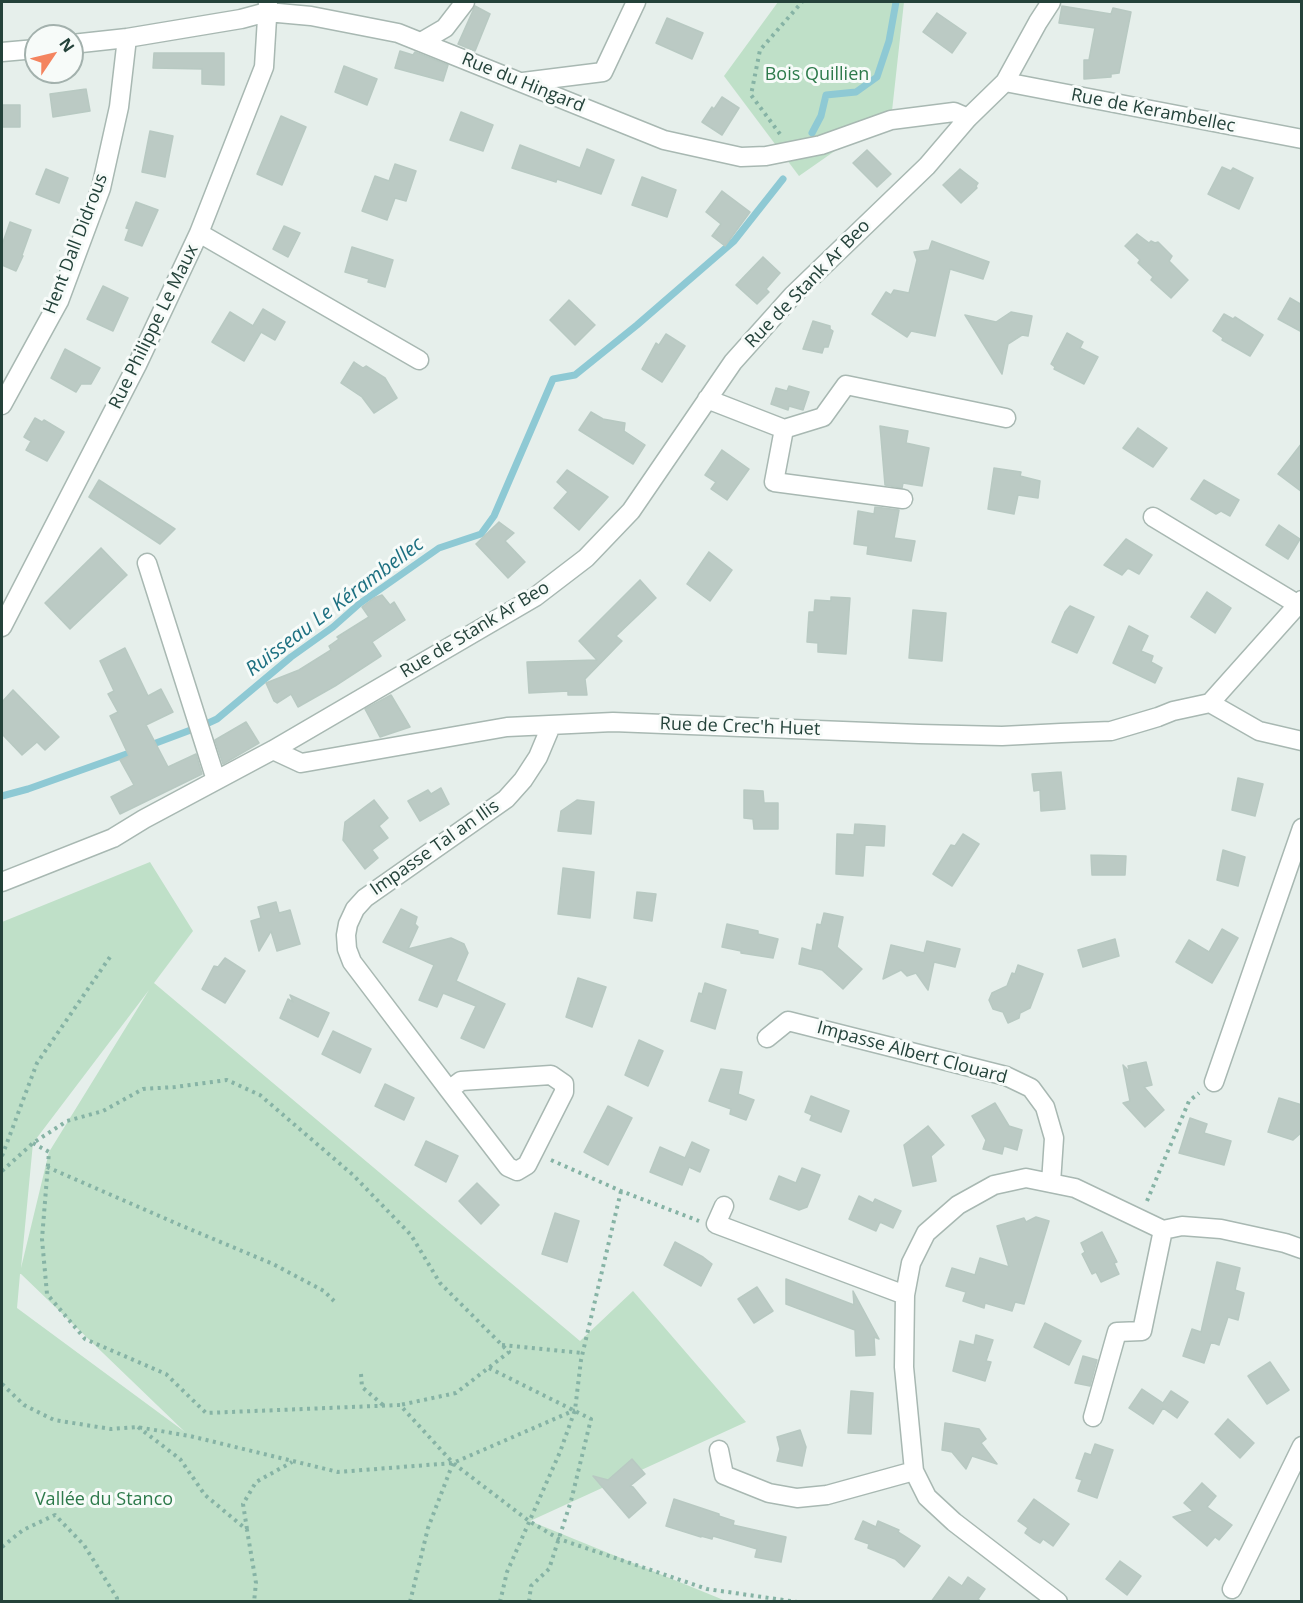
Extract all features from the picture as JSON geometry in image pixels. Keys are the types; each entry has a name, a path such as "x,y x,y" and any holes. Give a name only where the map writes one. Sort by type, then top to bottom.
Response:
{"street":[{"path":"421,42 445,28 465,2"},
{"path":"521,82 603,72 636,2"},
{"name":"Rue de Stank Ar Beo","path":"2,882 113,838 273,750 535,597 586,558 631,511 733,362 793,295 927,166 968,118 1005,82 1038,22 1052,2"},
{"name":"Rue du Hingard","path":"84,43 128,38 241,19 268,7 398,33 664,140 741,157 766,156 821,145 891,120 954,112 968,118"},
{"name":"Rue Philippe Le Maux","path":"2,627 136,365 199,233 264,67 268,7"},
{"name":"Hent Dall Didrous","path":"2,405 58,301 101,188 119,106 128,38"},
{"path":"2,52 24,50"},
{"name":"Rue de Kerambellec","path":"1005,82 1302,140"},
{"path":"199,233 420,360"},
{"path":"707,399 784,429 823,417 846,385 1006,418"},
{"path":"784,429 774,482 903,499"},
{"path":"1153,517 1299,602 1209,703 1259,731 1302,741"},
{"path":"147,563 216,780"},
{"name":"Rue de Crec'h Huet","path":"273,750 301,763 507,728 613,722 1002,736 1111,730 1173,711 1209,703"},
{"name":"Impasse Tal an Ilis","path":"449,1090 461,1081 551,1075 564,1084 564,1092 527,1165 517,1171 508,1167 449,1090 352,962 347,949 348,924 355,909 371,893 506,799 523,780 538,757 551,726"},
{"path":"1214,1082 1302,828"},
{"name":"Impasse Albert Clouard","path":"767,1038 788,1021 1006,1076 1031,1088 1045,1107 1054,1138 1051,1183"},
{"path":"1058,1602 954,1522 927,1497 914,1471 904,1367 905,1295 911,1263 926,1233 958,1205 994,1185 1026,1178 1075,1188 1163,1230 1182,1226 1221,1229 1285,1243 1302,1250"},
{"path":"724,1206 716,1224 905,1295"},
{"path":"1093,1417 1117,1332 1142,1331 1163,1230"},
{"path":"1232,1589 1302,1446"},
{"path":"719,1450 724,1475 769,1493 797,1498 827,1495 914,1471"}],"path":[{"path":"792,150 752,95 760,50 802,2"},
{"path":"2,1156 37,1063 112,954"},
{"path":"2,1171 33,1143 67,1121 103,1110 143,1089 227,1080 260,1095 353,1175 411,1235 440,1283 509,1352 456,1393 400,1405 206,1413 166,1374 85,1339 46,1294 42,1239 49,1152 33,1143"},
{"path":"1139,1219 1189,1101 1214,1082"},
{"path":"534,1152 692,1220 716,1224"},
{"path":"47,1167 273,1264 324,1291 334,1301"},
{"path":"500,1602 507,1572 560,1452 575,1410 583,1353 621,1191"},
{"path":"501,1345 583,1353"},
{"path":"489,1368 591,1419 549,1569 531,1586 529,1602"},
{"path":"361,1374 362,1386 384,1405"},
{"path":"2,1383 24,1404 54,1420 111,1429 137,1427 190,1436 338,1472 453,1463 575,1410"},
{"path":"400,1405 453,1463 529,1521 559,1539 707,1589 797,1602"},
{"path":"137,1427 180,1459 205,1495 247,1530"},
{"path":"254,1602 256,1583 243,1504 256,1482 293,1461"},
{"path":"410,1602 428,1528 453,1463"},
{"path":"2,1547 23,1530 55,1515 84,1545 117,1598 117,1602"}],"green space":[{"name":"Bois Quillien","path":"778,2 904,2 892,111 799,176 724,76"},
{"name":"Vallée du Stanco","path":"150,862 193,931 154,983 580,1341 633,1291 746,1422 530,1521 726,1601 2,1602 2,922","holes":["149,990 49,1152 21,1268 33,1143","21,1274 185,1432 17,1308"]}],"building":[{"path":"475,6 490,14 475,51 458,44"},
{"path":"1062,6 1111,14 1113,8 1131,12 1119,73 1111,74 1111,77 1084,79 1084,60 1089,60 1095,28 1059,23"},
{"path":"937,13 966,33 952,53 923,32"},
{"path":"667,18 703,33 692,59 656,43"},
{"path":"400,51 413,55 415,52 448,65 443,81 395,68"},
{"path":"154,53 224,53 224,85 202,84 202,69 153,68"},
{"path":"344,66 377,79 367,105 335,92"},
{"path":"86,89 90,111 53,117 50,94"},
{"path":"722,97 739,108 722,135 702,122"},
{"path":"2,105 20,105 20,127 2,127"},
{"path":"461,112 493,125 483,151 450,140"},
{"path":"281,116 306,127 282,185 257,174"},
{"path":"150,131 173,136 165,177 142,172"},
{"path":"520,145 580,168 587,149 614,160 601,194 557,179 556,182 512,168"},
{"path":"867,150 891,174 877,187 853,163"},
{"path":"395,164 416,171 406,201 395,198 387,220 362,211 375,176 389,181"},
{"path":"1222,167 1231,171 1233,168 1253,178 1239,209 1208,194"},
{"path":"46,169 68,178 59,203 36,194"},
{"path":"960,169 978,183 977,188 961,203 943,185"},
{"path":"642,177 676,190 667,217 632,205"},
{"path":"722,191 750,212 725,246 712,236 721,224 706,212"},
{"path":"136,202 158,210 142,246 125,240 129,229 126,228"},
{"path":"10,222 31,230 16,271 2,265 2,245"},
{"path":"284,226 300,233 288,257 273,249"},
{"path":"1137,234 1149,243 1158,242 1172,256 1169,261 1188,280 1171,298 1151,280 1153,277 1138,263 1140,260 1125,246"},
{"path":"932,241 989,262 983,279 950,269 935,336 911,331 907,337 872,314 886,292 891,295 894,290 909,293 917,260 914,252 929,250"},
{"path":"352,247 393,260 385,287 368,282 369,279 345,272"},
{"path":"763,257 780,273 766,289 769,292 757,304 736,285"},
{"path":"103,286 128,298 113,331 87,319"},
{"path":"1290,298 1302,305 1302,332 1278,319"},
{"path":"569,300 595,325 575,345 550,320"},
{"path":"263,309 285,322 275,340 261,332 244,361 212,342 230,312 253,326"},
{"path":"1011,312 1032,316 1028,336 1022,335 1008,344 1002,374 965,315 996,322"},
{"path":"1224,314 1233,319 1235,317 1263,335 1250,356 1222,340 1223,338 1213,331"},
{"path":"813,321 830,326 833,331 828,347 824,347 822,353 803,349"},
{"path":"1067,333 1083,342 1080,348 1098,357 1084,384 1054,369 1055,367 1051,364"},
{"path":"666,334 685,346 662,382 642,369 656,343 659,345"},
{"path":"65,349 100,368 91,384 81,384 76,392 51,378"},
{"path":"354,362 363,368 366,366 385,378 397,398 374,413 362,397 341,383"},
{"path":"789,386 809,392 803,410 789,406 788,410 771,404 776,388 787,391"},
{"path":"591,412 603,419 625,423 624,431 645,445 633,464 579,430"},
{"path":"35,418 42,422 44,420 64,432 47,461 26,450 31,441 24,437"},
{"path":"880,426 908,431 906,443 929,448 922,486 903,483 902,488 885,485"},
{"path":"1138,428 1167,448 1153,467 1123,448"},
{"path":"1302,443 1302,492 1278,474"},
{"path":"722,450 749,469 727,500 711,489 716,482 705,475"},
{"path":"994,468 1021,472 1020,476 1040,481 1038,498 1018,495 1014,514 988,509"},
{"path":"567,470 608,497 579,530 554,508 568,492 557,482"},
{"path":"99,480 175,529 160,544 89,497"},
{"path":"1204,480 1239,500 1230,516 1221,511 1216,514 1191,499"},
{"path":"875,507 899,510 894,538 915,541 911,561 867,554 868,546 854,544 858,511 874,514"},
{"path":"499,522 514,533 505,541 525,562 508,578 476,544"},
{"path":"1279,525 1300,539 1288,559 1266,545"},
{"path":"1126,539 1152,555 1139,574 1128,568 1122,575 1104,565"},
{"path":"101,548 127,575 70,629 45,603"},
{"path":"709,552 732,570 710,601 687,584"},
{"path":"640,580 656,598 616,636 622,641 585,679 587,695 568,695 568,691 529,693 527,662 597,660 579,641"},
{"path":"1207,592 1231,608 1215,633 1191,617"},
{"path":"382,595 390,605 394,602 405,620 372,642 381,656 298,707 291,694 277,703 274,701 266,683 299,670 331,650 329,646 339,639 337,637 369,617 362,607"},
{"path":"831,597 850,598 846,654 818,652 818,643 807,642 809,612 814,612 815,600 831,601"},
{"path":"1070,606 1094,617 1077,653 1052,642"},
{"path":"913,610 946,613 942,661 909,658"},
{"path":"1129,626 1148,636 1141,651 1153,656 1151,662 1162,668 1155,683 1113,663"},
{"path":"125,648 148,696 161,689 173,712 146,725 168,767 196,754 202,774 120,814 111,797 134,785 120,760 129,756 110,716 118,712 108,694 114,691 100,661"},
{"path":"13,690 59,737 45,750 37,742 22,755 2,734 2,702"},
{"path":"391,695 410,727 380,737 365,709"},
{"path":"246,722 259,743 223,764 215,740"},
{"path":"1061,772 1065,809 1041,811 1040,790 1034,791 1032,774"},
{"path":"1238,778 1263,784 1255,816 1232,810"},
{"path":"441,788 449,804 420,821 408,801 428,790 431,794"},
{"path":"744,790 763,791 764,803 778,803 778,829 754,829 753,819 744,818"},
{"path":"374,800 388,818 379,826 388,838 372,850 378,858 365,869 343,840 345,822"},
{"path":"577,800 594,802 591,834 558,831 561,811"},
{"path":"855,824 885,826 884,846 865,845 863,876 836,874 837,834 854,835"},
{"path":"963,834 979,844 952,886 933,874 951,845 955,846"},
{"path":"1223,850 1245,857 1238,886 1217,880"},
{"path":"1091,855 1126,856 1125,875 1092,875"},
{"path":"563,868 594,872 590,918 558,914"},
{"path":"637,892 656,894 652,921 634,918"},
{"path":"276,902 279,913 290,910 300,944 277,951 271,931 259,951 251,921 261,918 258,907"},
{"path":"401,909 417,917 415,924 418,927 408,949 451,938 464,944 468,953 456,981 505,1004 484,1048 461,1038 476,1006 443,993 437,1007 419,1000 434,965 383,942"},
{"path":"824,913 843,917 837,947 862,969 843,989 822,970 799,964 802,948 812,951 817,924 821,925"},
{"path":"727,924 758,931 758,934 778,939 773,958 741,953 741,951 722,947"},
{"path":"1222,929 1238,938 1212,983 1176,962 1189,940 1209,952"},
{"path":"1115,939 1119,956 1083,967 1078,950"},
{"path":"927,941 960,949 955,967 934,962 928,990 916,973 907,976 901,970 883,979 891,945 924,953"},
{"path":"225,958 245,971 225,1003 202,989 214,966 218,967"},
{"path":"1018,965 1043,974 1030,1008 1020,1013 1019,1018 1008,1023 1003,1012 993,1009 989,1000 992,993 1007,986"},
{"path":"578,978 606,987 592,1027 566,1017"},
{"path":"705,983 726,990 715,1029 691,1021 699,993 702,994"},
{"path":"290,995 329,1013 318,1037 280,1018 288,999 293,1002"},
{"path":"333,1031 371,1049 360,1073 322,1054"},
{"path":"639,1040 663,1051 648,1086 625,1075"},
{"path":"1146,1062 1152,1085 1144,1087 1164,1110 1145,1127 1123,1103 1130,1101 1123,1065 1130,1072 1128,1066"},
{"path":"721,1069 742,1072 738,1094 754,1100 746,1120 730,1114 731,1109 709,1101"},
{"path":"385,1084 414,1098 404,1120 375,1106"},
{"path":"811,1096 849,1111 841,1132 810,1120 812,1115 805,1112"},
{"path":"1279,1098 1302,1105 1302,1132 1293,1140 1268,1132"},
{"path":"995,1103 1009,1126 1022,1130 1017,1150 1004,1146 1002,1154 983,1149 986,1140 972,1116"},
{"path":"608,1106 632,1118 608,1165 584,1152"},
{"path":"1190,1118 1207,1124 1204,1133 1231,1141 1224,1165 1179,1153"},
{"path":"928,1126 944,1145 931,1156 936,1181 913,1186 904,1145"},
{"path":"426,1141 458,1156 446,1182 415,1165"},
{"path":"692,1142 709,1150 700,1172 689,1167 682,1185 650,1172 660,1147 685,1158"},
{"path":"802,1168 820,1175 807,1207 799,1210 770,1199 779,1176 796,1183"},
{"path":"477,1183 499,1205 481,1224 459,1201"},
{"path":"859,1196 873,1203 875,1199 901,1211 893,1228 880,1222 876,1231 849,1219"},
{"path":"555,1213 579,1221 567,1262 542,1254"},
{"path":"1036,1217 1049,1221 1024,1304 1015,1302 1012,1311 985,1303 984,1308 963,1301 966,1292 946,1286 952,1268 975,1275 980,1258 1009,1267 997,1226 1024,1218 1026,1222"},
{"path":"1102,1232 1117,1262 1114,1263 1119,1274 1101,1282 1096,1272 1092,1274 1082,1254 1085,1252 1081,1243"},
{"path":"675,1242 712,1264 701,1286 664,1265"},
{"path":"1217,1262 1240,1268 1235,1290 1244,1293 1238,1320 1228,1317 1219,1345 1211,1342 1204,1363 1183,1356 1192,1329 1201,1332"},
{"path":"786,1279 854,1305 853,1291 879,1339 874,1337 875,1355 856,1356 855,1330 786,1304"},
{"path":"757,1287 773,1311 754,1323 738,1299"},
{"path":"1045,1323 1081,1341 1069,1365 1034,1347"},
{"path":"976,1335 993,1340 986,1361 991,1362 985,1381 953,1371 960,1341 974,1345"},
{"path":"1083,1356 1097,1360 1090,1386 1075,1383"},
{"path":"1270,1362 1289,1390 1267,1404 1248,1376"},
{"path":"1142,1389 1163,1403 1171,1391 1188,1402 1177,1418 1163,1408 1153,1424 1129,1408"},
{"path":"851,1391 873,1393 871,1434 848,1433"},
{"path":"1228,1419 1254,1443 1240,1458 1215,1434"},
{"path":"945,1423 979,1429 986,1439 981,1443 997,1464 972,1456 966,1469 952,1452 942,1450"},
{"path":"800,1430 806,1447 802,1466 777,1461 780,1449 777,1437"},
{"path":"1095,1444 1113,1450 1097,1498 1078,1491 1082,1480 1076,1478 1085,1453 1091,1455"},
{"path":"632,1459 645,1474 630,1486 646,1503 629,1518 593,1476 608,1480"},
{"path":"1202,1483 1216,1496 1207,1507 1232,1525 1219,1540 1215,1537 1207,1546 1173,1517 1193,1511 1184,1503"},
{"path":"674,1499 719,1514 719,1516 734,1521 733,1525 786,1537 781,1562 755,1557 757,1549 713,1536 712,1539 701,1537 666,1526"},
{"path":"1034,1499 1069,1524 1053,1546 1043,1539 1040,1543 1033,1539 1025,1533 1028,1528 1018,1521"},
{"path":"863,1521 876,1527 878,1521 899,1530 898,1532 920,1546 904,1567 895,1559 868,1548 869,1544 855,1539"},
{"path":"1120,1561 1141,1576 1127,1595 1106,1579"},
{"path":"949,1577 962,1586 968,1577 985,1589 978,1599 982,1602 931,1602"}],"waterway":[{"name":"Ruisseau Le Kérambellec","path":"812,133 821,116 826,95 856,92 877,77 889,41 896,2"},
{"name":"Ruisseau Le Kérambellec","path":"204,725 217,719 359,604 439,548 481,534 494,516 553,379 575,375 734,241 783,179"},
{"name":"Ruisseau Le Kérambellec","path":"148,746 196,728"},
{"name":"Ruisseau Le Kérambellec","path":"2,796 135,751"}]}
